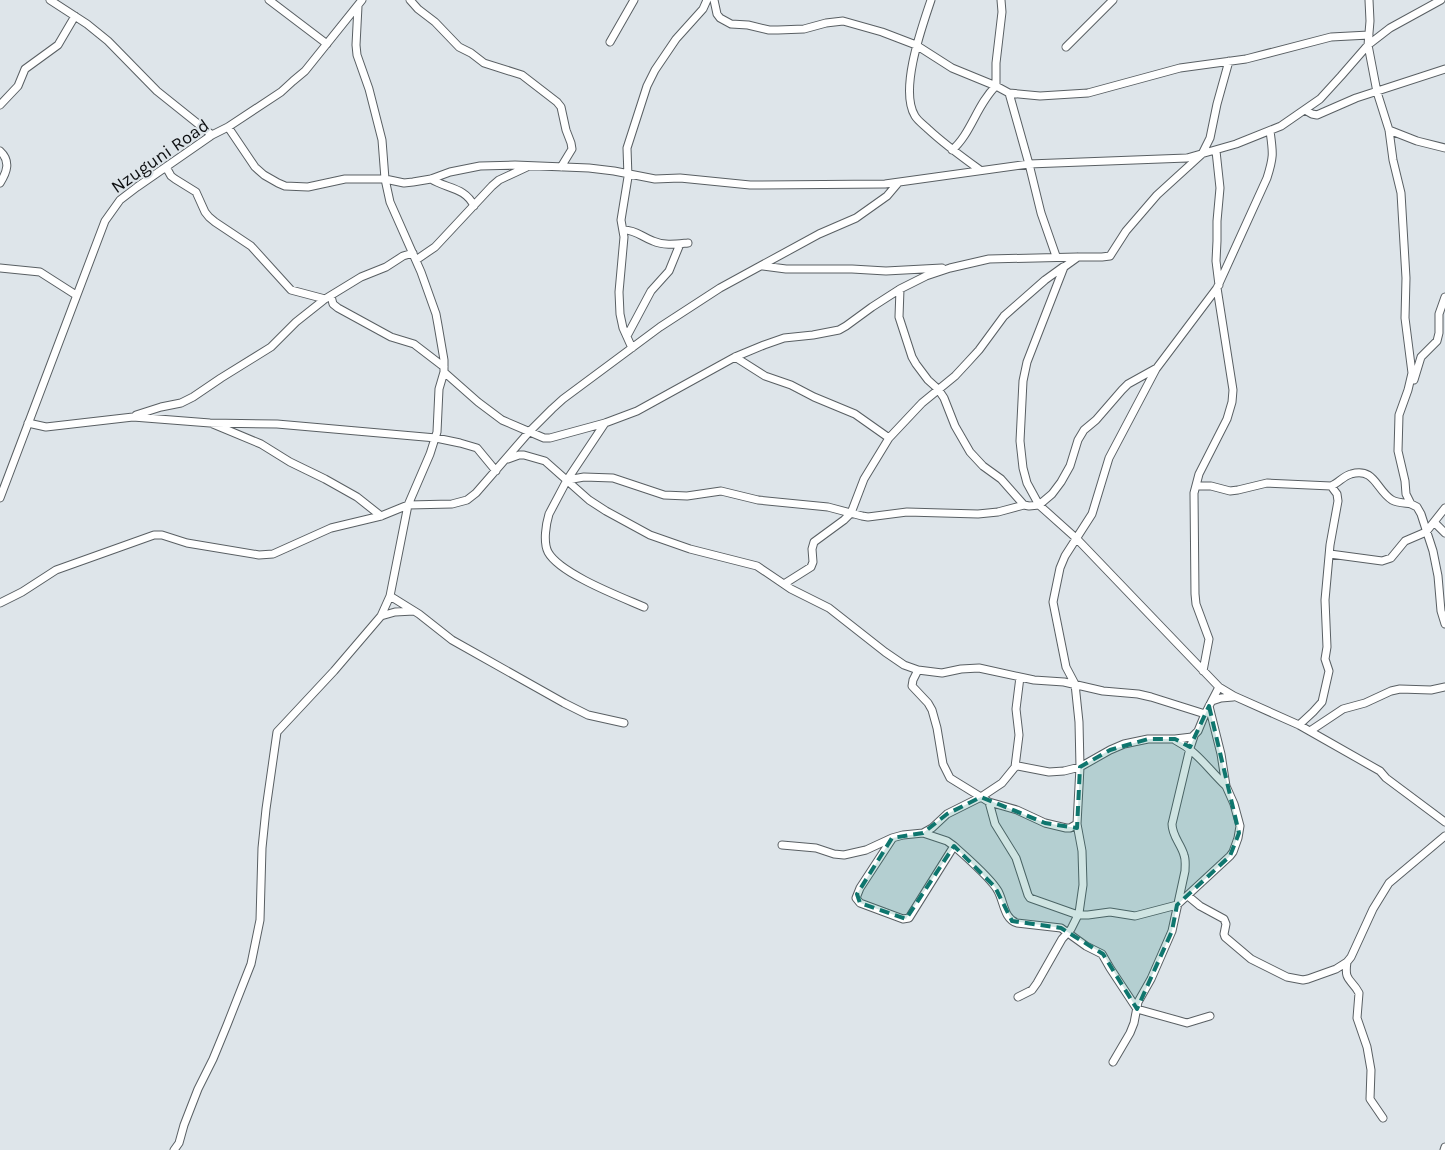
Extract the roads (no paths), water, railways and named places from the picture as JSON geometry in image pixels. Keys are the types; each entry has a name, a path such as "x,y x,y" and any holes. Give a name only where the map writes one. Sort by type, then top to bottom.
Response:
{"street":[{"path":"50,0 108,41 157,91 212,135"},
{"path":"269,0 327,44"},
{"path":"410,0 418,10 435,22 462,49 484,63 522,75 559,105 572,146 572,151 561,167"},
{"path":"610,42 634,0"},
{"path":"632,348 620,314 619,292 624,230 621,220 628,181 627,148 647,86 655,70 676,39 703,9 707,0"},
{"path":"714,0 720,18 731,24 778,30 804,29 843,21 882,32 916,45 952,68 1009,93 1040,96 1088,93 1180,68 1246,58 1331,38 1369,35"},
{"path":"932,0 916,45 909,93 912,111 916,118 952,150 980,170"},
{"path":"952,150 963,140 982,104 996,86 996,63 1002,12 1001,0"},
{"path":"1066,46 1113,0"},
{"path":"1369,0 1368,45 1377,92 1390,130 1393,160 1401,193 1406,278 1405,318 1412,373 1399,415 1398,451 1406,494 1411,504"},
{"path":"228,128 255,167 285,186 308,187 345,179 384,179 404,183 431,179 450,172 480,166 515,165 589,168 661,179 680,178 750,186 837,186 898,183 1029,164 1187,158 1216,151 1270,132 1281,126 1320,99 1368,45 1390,28 1441,0"},
{"path":"174,1150 179,1143 198,1089 224,1034 251,964 260,920 262,848 277,732 334,671 381,616 390,596 408,505 436,438 439,389 444,370 436,314 415,257 390,202 384,179 382,140 369,89 357,54 356,45 360,3"},
{"name":"Nzuguni Road","path":"0,498 76,295 105,221 114,207 132,191 212,135 228,128 281,92 305,71 360,3"},
{"path":"0,104 18,86 25,69 58,46 75,16"},
{"path":"166,167 171,176 196,192 205,212 215,222 251,246 291,290 328,298 338,308 391,337 414,344 478,402 502,420 544,438 550,438 605,423 646,407 735,357 764,345 784,338 839,330 900,290 926,276 950,268 989,259 1110,256 1126,231 1157,195 1202,154 1210,138 1216,104 1229,61"},
{"path":"1305,110 1317,115 1356,98 1445,69"},
{"path":"1009,93 1041,213 1056,256"},
{"path":"1390,130 1409,139 1445,148"},
{"path":"1018,996 1034,987 1062,939 1073,925 1081,907 1083,885 1082,851 1077,824 1080,767 1079,722 1075,684 1066,667 1053,602 1060,568 1065,556 1092,514 1109,458 1156,369 1218,286 1272,164 1273,147 1270,132"},
{"path":"0,151 4,154 8,163 6,174 0,182"},
{"path":"1203,671 1208,640 1196,604 1195,594 1194,494 1204,464 1223,429 1232,402 1232,381 1216,260 1216,221 1220,188 1216,151"},
{"path":"133,417 160,407 181,403 194,397 271,347 296,322 356,280 386,267 403,256 415,257 435,247 492,186 499,180 528,166"},
{"path":"431,179 465,193 474,206"},
{"path":"0,602 22,592 56,570 154,535 162,535 187,543 266,555 273,554 331,528 381,516 408,505 444,505 467,500 476,493 529,432 563,399 660,327 720,288 819,234 856,218 887,196 898,183"},
{"path":"624,230 637,232 654,242 684,244 669,271 651,291 627,336"},
{"path":"784,584 812,567 814,542 851,513 864,479 889,438 922,403 955,376 980,350 1004,316 1045,280 1078,257"},
{"path":"762,266 786,269 886,271 950,268"},
{"path":"1064,267 1027,362 1021,397 1020,441 1023,468 1027,483 1040,505 1077,539 1219,687 1234,696 1299,725 1380,771 1386,778 1445,822"},
{"path":"0,268 40,272 76,295"},
{"path":"900,290 899,317 912,357 928,380 938,389 955,426 970,452 984,466 1001,478 1024,505"},
{"path":"1410,384 1414,380 1421,357 1437,341 1439,314 1445,297"},
{"path":"735,357 765,376 855,414 889,438"},
{"path":"567,480 584,477 613,478 664,495 687,496 721,492 758,500 828,507 868,517 908,512 978,514 998,512 1024,505 1040,505 1061,482 1070,466 1078,440 1084,430 1096,420 1128,384 1156,369"},
{"path":"28,423 46,428 133,417 210,423 277,424 436,438 477,448 496,471"},
{"path":"210,423 261,444 290,462 357,497 381,516"},
{"path":"605,423 567,480 547,520 546,540 552,557 578,577 644,607"},
{"path":"506,460 519,455 540,458 590,500 650,535 690,549 757,566 784,584 829,608 900,664 918,670 946,673 972,668 1037,680 1060,681 1103,691 1138,694 1204,714"},
{"path":"1196,486 1211,486 1230,491 1267,483 1331,486 1337,484 1344,476 1358,472 1363,473 1372,478 1390,498 1417,507 1421,514 1433,551 1445,624"},
{"path":"1299,725 1322,702 1329,671 1325,659 1327,625 1324,611 1338,501 1337,494 1331,486"},
{"path":"1330,554 1386,560 1394,555 1405,541 1426,532 1445,508"},
{"path":"1435,523 1445,533"},
{"path":"390,596 415,611 452,640 564,703 588,715 624,723"},
{"path":"381,616 395,612 415,611"},
{"path":"918,670 912,686 932,710 942,760 948,775 988,802 1017,810 1056,826 1070,828 1077,824"},
{"path":"924,833 947,814 981,797 1002,783 1015,767 1019,736 1016,709 1020,677"},
{"path":"1113,1062 1133,1026 1138,1002 1151,979 1172,931 1185,871 1185,861 1184,853 1173,833 1172,824 1194,736 1200,728 1204,714 1219,687"},
{"path":"1310,731 1344,709 1365,703 1391,690 1431,690 1445,687"},
{"path":"1211,704 1221,698 1234,696"},
{"path":"988,802 995,824 1016,858 1028,895 1035,900 1078,915 1110,912 1135,916 1178,905 1230,856 1240,830 1234,804 1226,786 1211,704"},
{"path":"1015,767 1021,766 1051,772 1080,767 1124,744 1148,739 1175,739 1194,736"},
{"path":"1175,739 1190,748 1201,758 1226,786"},
{"path":"782,845 816,848 844,855 866,850 903,835 924,833 947,841 995,887 1001,897 1007,916 1012,921 1056,927 1068,932 1086,946 1104,955 1113,973 1137,1009 1187,1023 1210,1016"},
{"path":"1188,896 1200,906 1224,919 1226,924 1224,934 1227,940 1251,959 1281,975 1296,979 1308,979 1336,969 1347,962 1373,909 1389,883 1445,836"},
{"path":"892,838 860,888 856,898 860,903 903,919 909,918 954,846"},
{"path":"1347,962 1346,971 1348,979 1359,993 1357,1018 1367,1048 1371,1070 1370,1099 1382,1118"}]}
